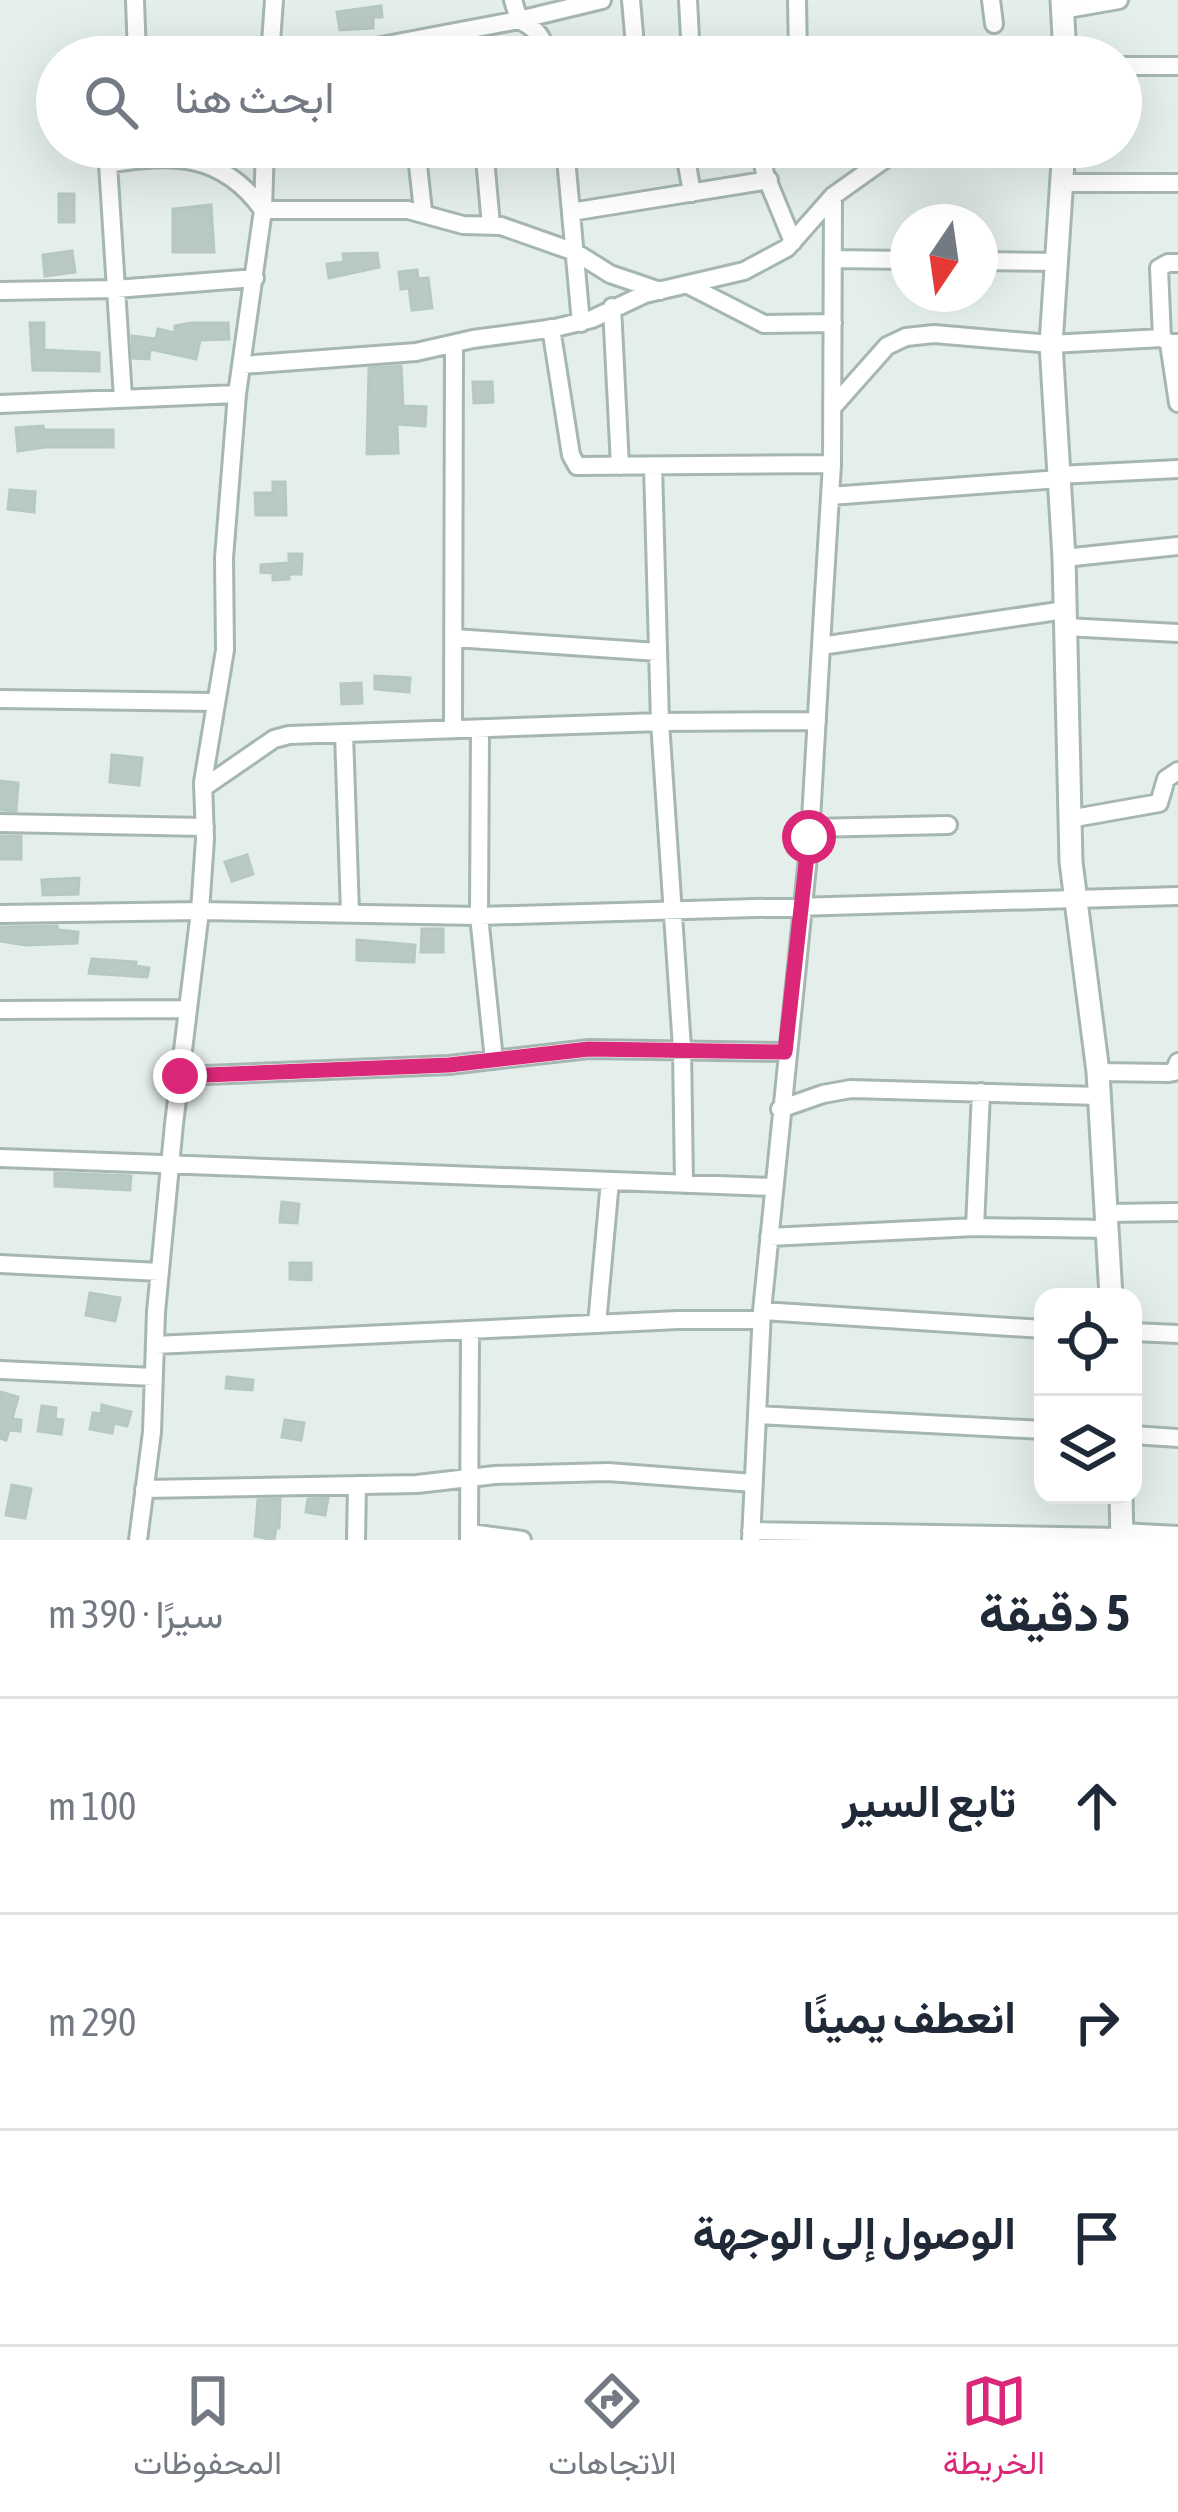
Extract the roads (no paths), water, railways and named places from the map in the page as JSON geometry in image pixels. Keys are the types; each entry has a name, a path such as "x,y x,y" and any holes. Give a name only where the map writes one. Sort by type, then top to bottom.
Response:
{"street":[{"path":"135,0 136,36"},
{"path":"271,36 274,0"},
{"path":"513,0 519,20 540,36"},
{"path":"452,36 602,0"},
{"path":"631,0 634,36"},
{"path":"688,0 690,36"},
{"path":"797,0 798,36"},
{"path":"991,0 994,24"},
{"path":"1064,36 1062,5 1119,0"},
{"path":"1142,66 1178,66"},
{"path":"108,168 124,398"},
{"path":"218,168 248,189 263,210"},
{"path":"138,1540 170,1164 200,911 203,788 226,638 224,559 237,394 255,278 264,168"},
{"path":"418,168 423,211"},
{"path":"486,168 490,225"},
{"path":"567,168 581,323"},
{"path":"688,168 692,193"},
{"path":"766,168 793,242"},
{"path":"242,365 387,355 581,323 660,291 761,265 793,242 833,196 872,168"},
{"path":"1064,168 1052,344 1064,558 1069,819 1098,1072 1111,1288"},
{"path":"572,212 769,180"},
{"path":"1064,183 1178,183"},
{"path":"833,196 832,464 817,722 761,1316 751,1536 1178,1535"},
{"path":"263,210 423,211 463,225 490,225 575,252 610,274 660,291"},
{"path":"833,259 890,260"},
{"path":"998,261 1058,262"},
{"path":"1178,263 1159,268 1178,403"},
{"path":"0,291 116,289 255,278"},
{"path":"688,285 764,324 833,322"},
{"path":"612,307 620,466"},
{"path":"551,328 573,462 578,466 832,464"},
{"path":"832,407 887,346 906,337 934,334 1052,344 1170,342"},
{"path":"454,344 454,729"},
{"path":"0,404 237,394"},
{"path":"653,466 660,722 682,1048 684,1184"},
{"path":"830,496 1178,469"},
{"path":"1064,558 1178,545"},
{"path":"821,646 1066,619 1178,633"},
{"path":"454,638 658,652"},
{"path":"0,699 214,702"},
{"path":"203,788 274,739 660,722 817,722"},
{"path":"480,728 479,916 494,1060"},
{"path":"344,734 350,913"},
{"path":"1069,819 1159,803 1166,779 1178,771"},
{"path":"0,824 205,827"},
{"path":"810,828 948,825"},
{"path":"0,914 200,911 479,916 1178,896"},
{"path":"0,1010 188,1009"},
{"path":"180,1076 494,1060 589,1049 785,1052"},
{"path":"1098,1072 1174,1072 1178,1062"},
{"path":"780,1109 851,1090 1099,1096"},
{"path":"975,1227 981,1092"},
{"path":"0,1158 773,1187"},
{"path":"597,1324 610,1181"},
{"path":"769,1237 1107,1221 1178,1212"},
{"path":"0,1264 160,1272"},
{"path":"154,1345 761,1316 1034,1328"},
{"path":"470,1330 469,1536 522,1540"},
{"path":"1142,1332 1178,1334"},
{"path":"0,1370 154,1377"},
{"path":"757,1415 1034,1430"},
{"path":"1142,1436 1178,1438"},
{"path":"144,1489 356,1485 608,1472 754,1483"},
{"path":"356,1485 356,1540"},
{"path":"1120,1504 1122,1536"}]}
